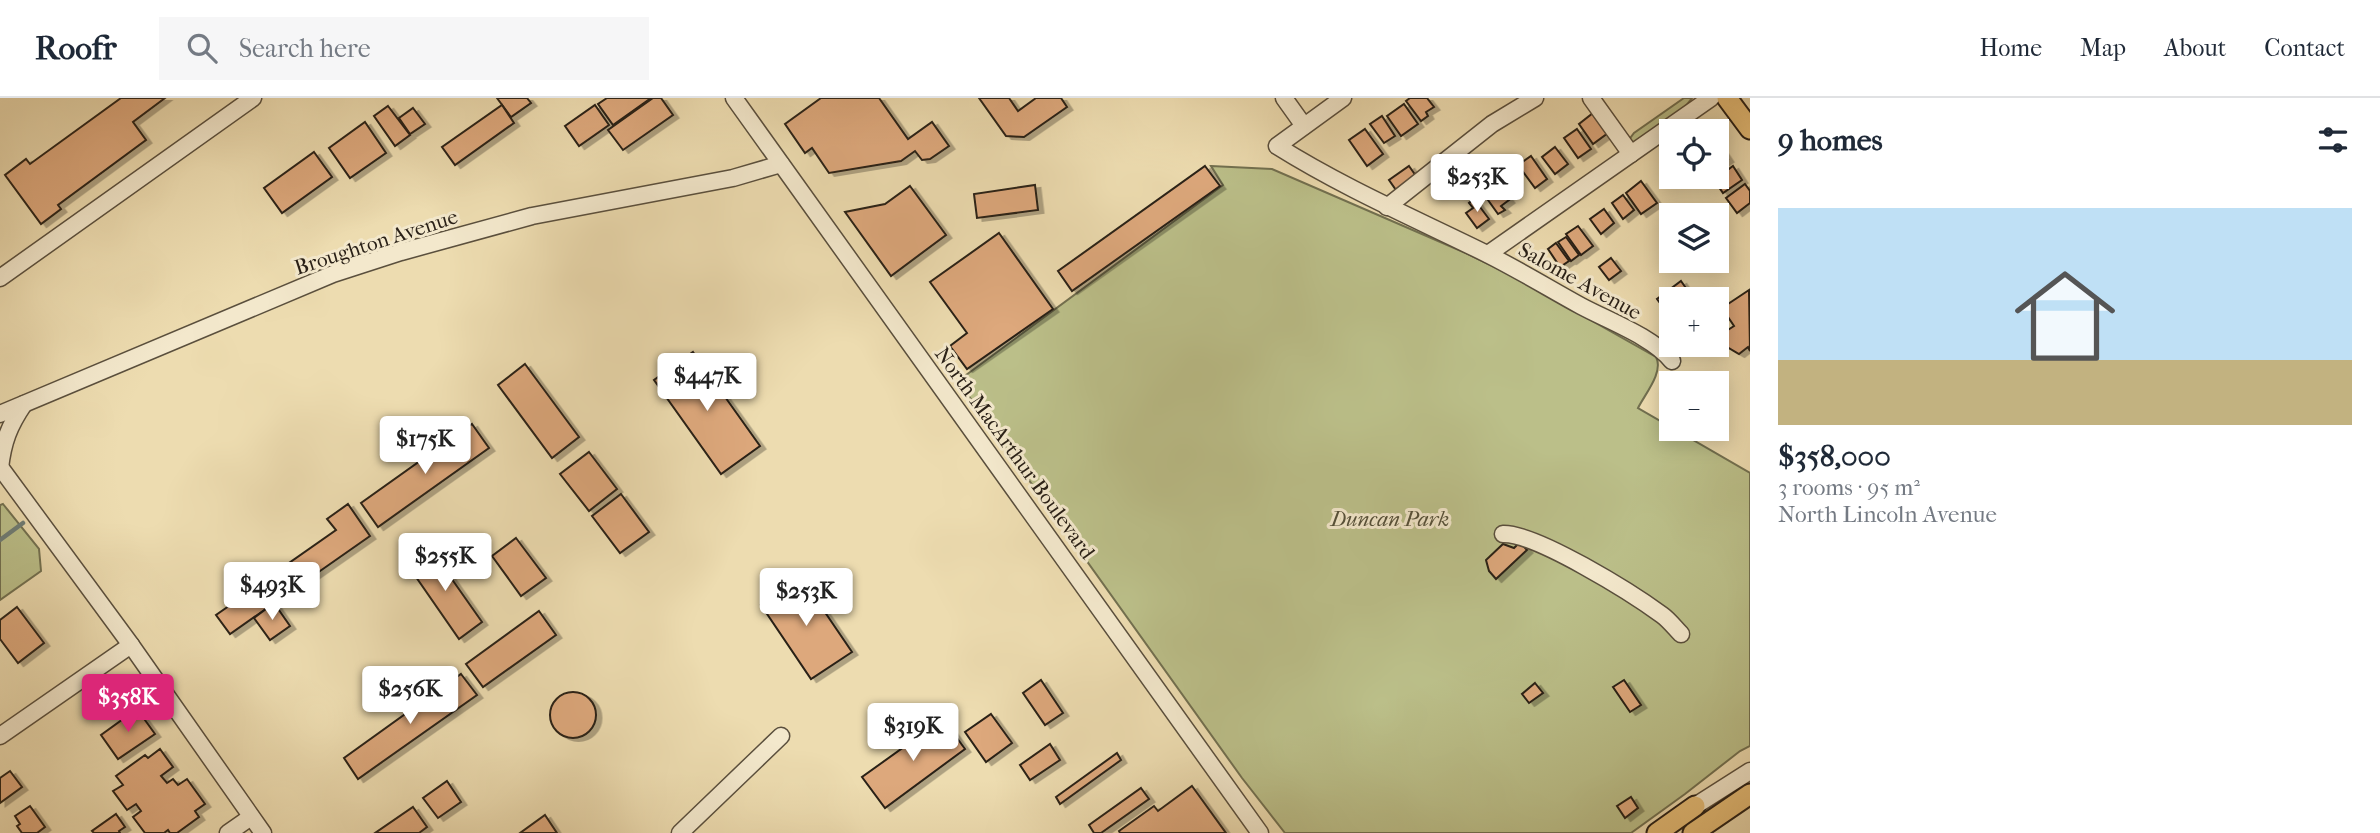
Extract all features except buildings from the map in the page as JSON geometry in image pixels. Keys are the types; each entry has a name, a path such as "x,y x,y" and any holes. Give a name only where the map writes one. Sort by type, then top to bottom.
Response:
{"main road":[{"path":"1727,98 1750,129"},
{"path":"1693,833 1750,794"},
{"path":"1657,833 1695,806"}],"street":[{"name":"North MacArthur Boulevard","path":"734,98 1260,833"},
{"path":"1284,98 1304,126 1343,98"},
{"path":"1387,207 1492,124 1535,98"},
{"path":"1591,98 1631,154"},
{"path":"1488,254 1711,98"},
{"path":"0,278 244,100"},
{"name":"Salome Avenue","path":"1304,126 1277,146 1387,207 1488,254 1626,329 1666,353 1672,362"},
{"name":"Broughton Avenue","path":"0,414 333,274 532,216 733,178 781,164"},
{"path":"24,404 14,418 2,445 0,468 131,645 263,833"},
{"path":"1503,534 1521,536 1592,571 1665,617 1681,634"},
{"path":"0,736 131,645"},
{"path":"680,833 781,736"},
{"path":"1695,806 1750,771"},
{"path":"229,833 251,817"}],"green space":[{"path":"1684,98 1692,98 1685,107 1668,119 1659,119 1659,125 1634,143 1628,141 1634,133"},
{"name":"Duncan Park","path":"1211,166 1272,169 1513,276 1656,357 1656,376 1638,408 1659,420 1659,441 1695,441 1750,473 1750,746 1631,833 1285,833 1242,778 958,381 1223,185"},
{"path":"3,504 39,549 41,571 0,600 0,505"}],"waterway":[{"path":"0,540 23,523"}]}
